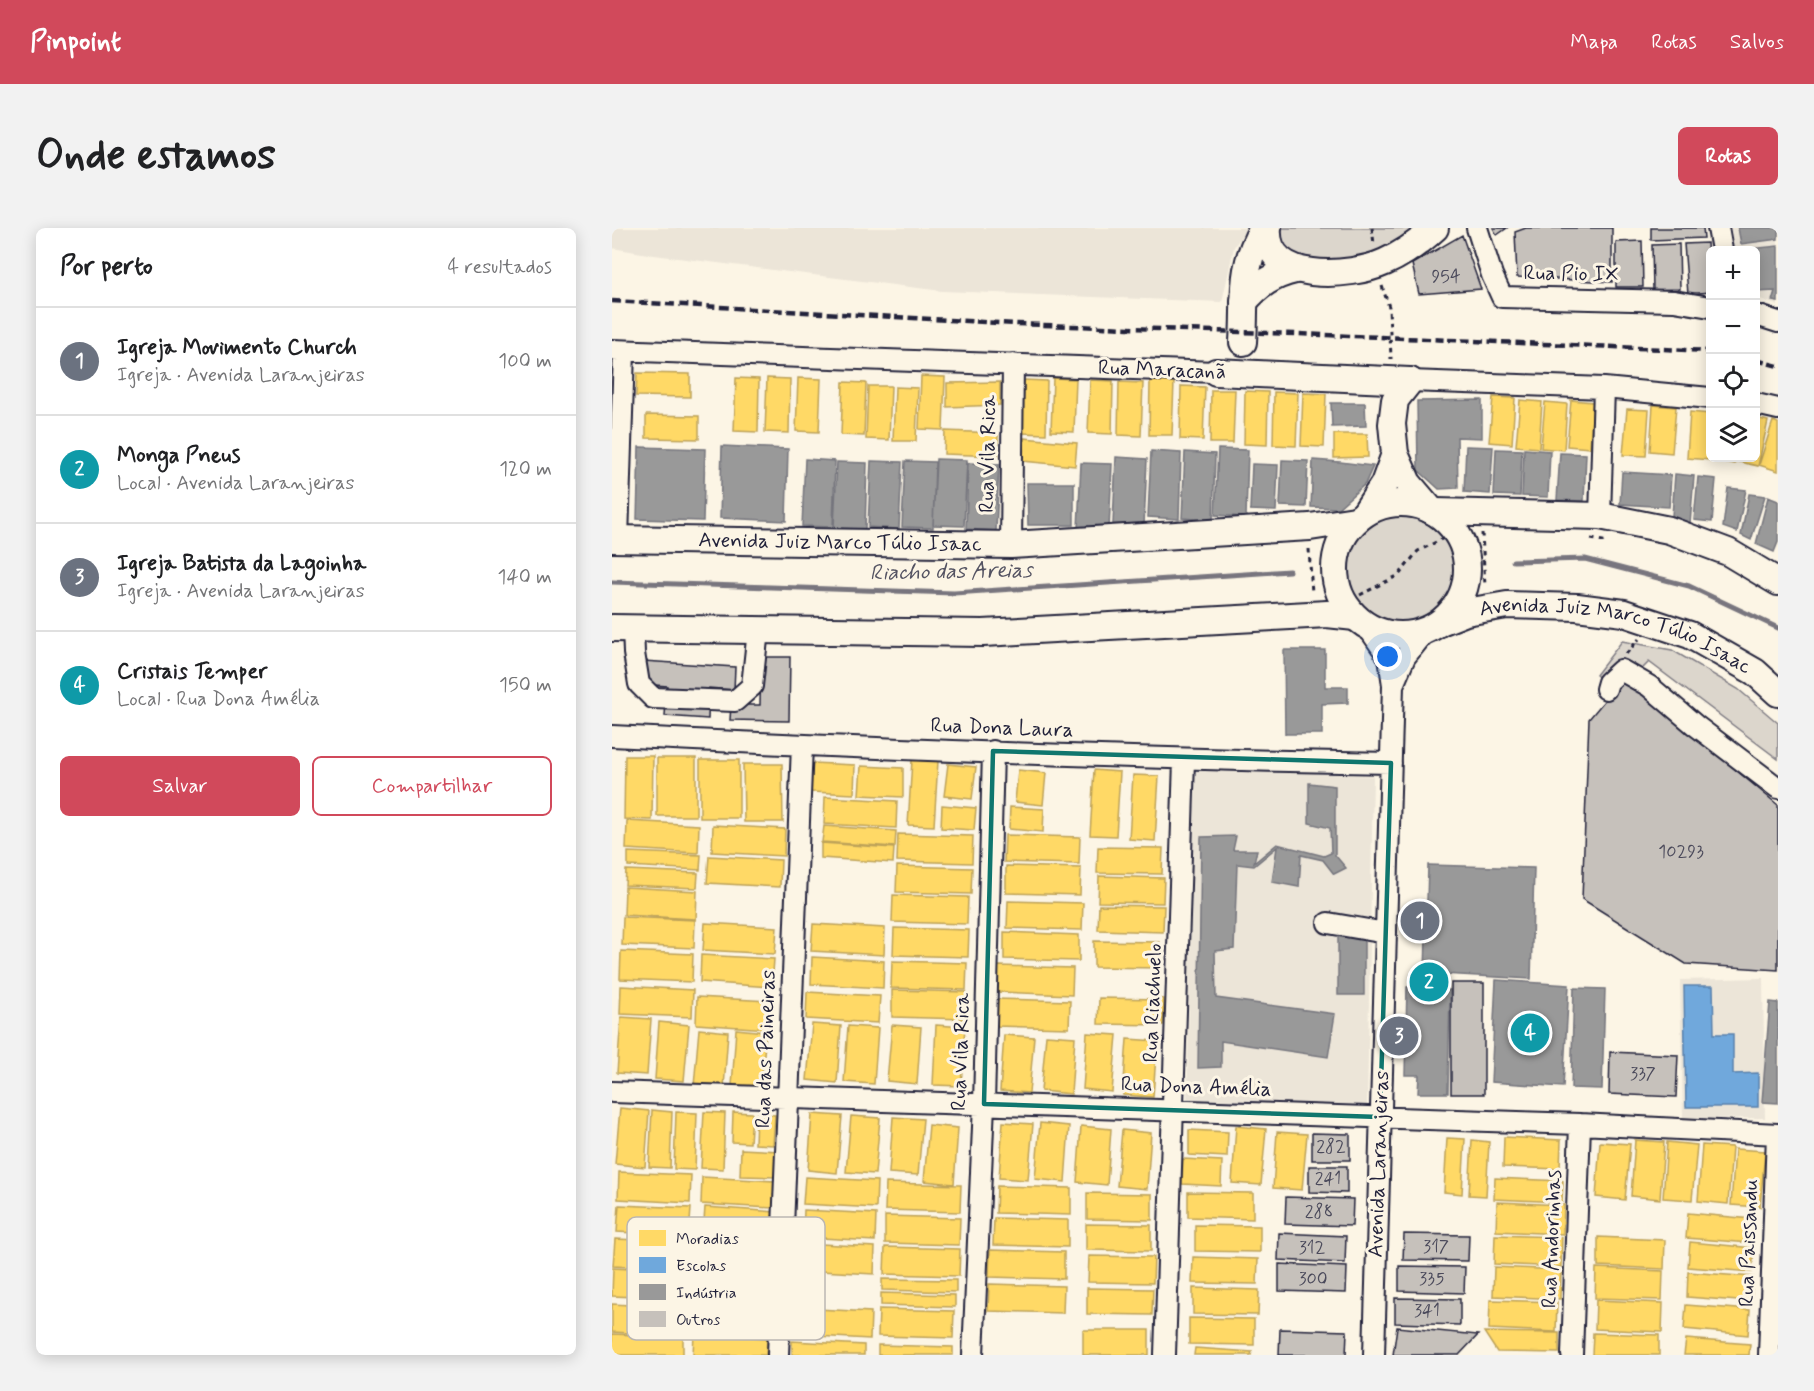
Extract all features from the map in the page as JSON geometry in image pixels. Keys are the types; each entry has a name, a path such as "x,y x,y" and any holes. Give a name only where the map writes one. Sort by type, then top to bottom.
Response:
{"main road":[{"name":"Rua Maracanã","path":"1244,342 1244,278 1249,257 1263,228"},
{"path":"1268,228 1268,237 1276,256 1295,270"},
{"path":"1244,302 1255,288 1280,273 1295,270 1347,273 1376,265 1403,252 1435,228"},
{"path":"1216,372 1244,342 1254,355 1277,374"},
{"name":"Rua Maracanã","path":"1216,372 1401,380"},
{"path":"1358,377 1382,402 1392,424"},
{"path":"1401,380 1395,400 1392,424 1395,454 1408,483 1433,511 1452,526 1463,544 1467,565 1466,586 1457,606 1434,626"},
{"path":"622,628 983,633 1354,613 1335,577 1335,556 1342,537 1384,484 1395,454"},
{"name":"Avenida Juiz Marco Túlio Isaac","path":"615,539 1011,545 1310,527 1360,516 1395,503 1413,504 1433,511"},
{"path":"1433,511 1600,516 1669,531 1728,552 1778,582"},
{"name":"Avenida Juiz Marco Túlio Isaac","path":"1354,613 1385,634 1405,636 1466,612 1507,605 1577,607 1624,613 1690,635 1755,672 1778,693"}],"street":[{"name":"Rua Pio IX","path":"1477,228 1492,275 1502,297 1674,301 1706,306"},
{"path":"1718,228 1721,246"},
{"path":"1760,317 1778,322"},
{"path":"615,539 618,351"},
{"name":"Rua Maracanã","path":"618,351 1216,372"},
{"name":"Rua Vila Rica","path":"1011,545 1013,364"},
{"name":"Rua Maracanã","path":"1401,380 1604,388 1706,398"},
{"path":"1600,516 1604,388"},
{"path":"1760,405 1778,409"},
{"name":"Avenida Laranjeiras","path":"1354,613 1389,658 1393,685 1374,1355"},
{"name":"Avenida Laranjeiras","path":"1393,685 1405,657 1434,626"},
{"path":"622,628 639,684 653,698 735,700 752,686 759,630"},
{"path":"1606,689 1608,682 1621,670 1649,686 1695,725 1778,788"},
{"name":"Rua Dona Laura","path":"612,736 1184,759 1391,763"},
{"name":"Rua das Paineiras","path":"784,1217 802,745"},
{"name":"Rua Vila Rica","path":"974,1355 984,1104 993,751"},
{"name":"Rua Riachuelo","path":"1165,1355 1184,759"},
{"path":"1328,923 1386,933"},
{"name":"Rua Dona Amélia","path":"612,1092 1580,1124 1778,1134"},
{"name":"Rua Andorinhas","path":"1572,1355 1580,1124"},
{"name":"Rua Paissandu","path":"1769,1355 1778,1134"},
{"name":"Rua das Paineiras","path":"778,1355 779,1340"}],"path":[{"path":"1372,228 1376,265 1389,307 1401,380"},
{"path":"1486,592 1482,531 1493,532"},
{"path":"1354,613 1356,597 1399,574 1418,552 1455,533"},
{"path":"1584,538 1618,543"},
{"path":"1308,542 1312,598"},
{"path":"1621,658 1629,653 1641,637 1630,635"}],"highlighted area":[{"path":"993,751 1391,763 1380,1117 984,1104"}],"shaded area":[{"path":"612,228 1247,228 1234,247 1222,302 942,291 612,248"},
{"path":"1276,228 1427,228 1390,256 1300,263 1275,246"},
{"path":"1730,228 1778,228 1778,306 1760,299 1760,246 1732,246"},
{"path":"1399,515 1420,519 1438,531 1450,549 1454,570 1450,591 1438,609 1420,621 1399,625 1378,621 1360,609 1348,591 1344,570 1348,549 1360,531 1378,519"},
{"path":"1622,641 1672,650 1738,689 1778,723 1778,759 1649,662 1640,671 1602,680 1596,675"},
{"path":"1194,767 1373,776 1367,1109 1187,1102"},
{"path":"1763,978 1765,1118 1683,1119 1680,980"}],"building: Moradias":[{"path":"637,373 690,374 690,397 636,396"},
{"path":"921,376 945,377 943,430 919,429"},
{"path":"736,378 759,379 758,432 734,431"},
{"path":"767,378 790,379 789,433 765,432"},
{"path":"798,378 821,379 819,432 796,431"},
{"path":"1053,378 1076,379 1074,432 1051,431"},
{"path":"1024,380 1047,381 1046,434 1022,433"},
{"path":"1090,380 1113,381 1112,434 1088,433"},
{"path":"1150,381 1174,382 1172,435 1149,435"},
{"path":"843,382 866,383 864,436 841,435"},
{"path":"1000,382 1000,405 947,407 947,383"},
{"path":"1119,382 1143,383 1141,436 1118,435"},
{"path":"868,386 891,386 889,440 866,439"},
{"path":"1181,386 1205,387 1203,440 1180,439"},
{"path":"895,387 918,388 916,441 893,441"},
{"path":"1211,390 1235,390 1233,443 1210,443"},
{"path":"1245,391 1268,392 1267,445 1244,444"},
{"path":"1274,392 1298,393 1296,446 1273,445"},
{"path":"1303,393 1326,394 1324,447 1301,446"},
{"path":"1493,397 1515,398 1512,444 1489,442"},
{"path":"1520,400 1542,402 1539,448 1516,446"},
{"path":"1571,400 1593,402 1590,448 1567,446"},
{"path":"1545,402 1567,404 1564,450 1541,448"},
{"path":"1653,405 1676,407 1672,453 1650,451"},
{"path":"1627,409 1649,410 1646,456 1623,455"},
{"path":"1690,412 1706,414 1706,460 1687,458"},
{"path":"646,415 699,416 699,439 646,438"},
{"path":"1760,419 1768,421 1760,457"},
{"path":"1773,421 1778,423 1778,471 1759,465"},
{"path":"945,431 998,433 998,456 944,454"},
{"path":"1334,434 1367,434 1368,457 1334,458"},
{"path":"1024,438 1077,443 1075,466 1022,461"},
{"path":"1740,462 1759,462 1758,466"},
{"path":"625,756 653,756 652,820 624,819"},
{"path":"657,758 696,758 696,816 657,816"},
{"path":"700,760 739,760 739,818 700,818"},
{"path":"912,760 938,761 934,826 908,825"},
{"path":"812,763 855,765 854,794 811,792"},
{"path":"743,764 782,764 783,822 744,822"},
{"path":"948,764 976,767 972,799 944,796"},
{"path":"861,766 903,768 903,797 859,795"},
{"path":"1018,770 1046,773 1043,805 1015,802"},
{"path":"1094,770 1120,772 1116,836 1090,835"},
{"path":"1133,775 1159,776 1155,841 1129,839"},
{"path":"825,797 897,801 896,828 824,824"},
{"path":"942,805 976,808 974,830 941,828"},
{"path":"1010,807 1044,809 1043,832 1009,829"},
{"path":"627,821 699,825 698,853 626,849"},
{"path":"713,825 785,829 784,856 712,852"},
{"path":"824,826 896,831 895,847 822,842"},
{"path":"898,834 973,836 972,863 897,861"},
{"path":"1005,835 1080,837 1079,864 1004,862"},
{"path":"821,843 894,848 893,863 821,858"},
{"path":"1098,847 1163,848 1162,874 1097,873"},
{"path":"628,852 701,855 700,870 628,866"},
{"path":"709,856 781,860 780,887 707,883"},
{"path":"897,866 972,868 971,894 896,892"},
{"path":"1006,866 1081,868 1080,895 1006,893"},
{"path":"626,870 698,873 697,888 625,885"},
{"path":"1099,876 1164,878 1163,903 1098,902"},
{"path":"625,887 697,891 696,919 624,915"},
{"path":"893,895 968,897 967,924 892,922"},
{"path":"1008,901 1083,903 1082,930 1007,928"},
{"path":"1099,905 1164,906 1163,932 1098,930"},
{"path":"623,917 695,920 694,948 622,945"},
{"path":"705,923 777,927 775,954 703,950"},
{"path":"813,924 885,928 884,955 811,951"},
{"path":"894,928 969,930 968,957 893,955"},
{"path":"1004,932 1079,935 1079,961 1004,959"},
{"path":"1094,941 1159,942 1159,968 1094,967"},
{"path":"621,951 693,954 692,982 620,979"},
{"path":"701,955 774,959 772,987 700,982"},
{"path":"812,957 884,961 883,988 811,984"},
{"path":"892,961 967,963 966,990 891,988"},
{"path":"998,966 1073,968 1072,995 997,992"},
{"path":"621,986 693,990 692,1017 620,1014"},
{"path":"892,990 967,992 966,1019 892,1017"},
{"path":"807,992 880,996 878,1023 806,1019"},
{"path":"697,997 769,1001 768,1029 696,1024"},
{"path":"1099,998 1164,999 1163,1025 1098,1024"},
{"path":"995,999 1070,1001 1069,1028 994,1026"},
{"path":"621,1017 651,1019 647,1075 617,1073"},
{"path":"659,1022 689,1025 684,1081 655,1079"},
{"path":"812,1024 841,1026 837,1083 807,1080"},
{"path":"892,1025 921,1027 917,1084 887,1081"},
{"path":"936,1025 965,1027 961,1086 933,1085"},
{"path":"848,1026 878,1028 874,1084 844,1082"},
{"path":"699,1029 728,1032 724,1088 694,1086"},
{"path":"736,1029 766,1032 761,1088 732,1086"},
{"path":"1087,1033 1117,1035 1112,1092 1083,1089"},
{"path":"1004,1035 1034,1037 1029,1093 1000,1091"},
{"path":"1046,1035 1075,1037 1071,1094 1041,1091"},
{"path":"1127,1039 1157,1041 1153,1097 1123,1095"},
{"path":"620,1108 649,1111 645,1167 615,1164"},
{"path":"652,1110 672,1112 670,1168 649,1167"},
{"path":"676,1112 697,1113 695,1170 674,1169"},
{"path":"704,1112 725,1113 723,1169 701,1168"},
{"path":"733,1112 752,1113 750,1143 732,1142"},
{"path":"756,1114 775,1115 773,1145 755,1144"},
{"path":"812,1114 842,1116 837,1173 808,1170"},
{"path":"851,1116 880,1118 875,1174 846,1172"},
{"path":"893,1117 923,1119 918,1175 889,1173"},
{"path":"1003,1122 1033,1124 1028,1180 999,1178"},
{"path":"1040,1123 1069,1126 1065,1182 1035,1179"},
{"path":"929,1125 958,1128 954,1184 924,1181"},
{"path":"1081,1126 1111,1129 1107,1185 1077,1182"},
{"path":"1236,1126 1266,1129 1261,1185 1232,1183"},
{"path":"1122,1130 1151,1133 1147,1189 1117,1186"},
{"path":"1189,1130 1228,1132 1227,1157 1189,1155"},
{"path":"1277,1132 1307,1134 1302,1190 1273,1188"},
{"path":"1504,1137 1561,1140 1560,1169 1503,1167"},
{"path":"1447,1138 1465,1139 1462,1194 1444,1192"},
{"path":"1472,1140 1489,1142 1486,1196 1469,1195"},
{"path":"1635,1140 1664,1142 1660,1199 1631,1196"},
{"path":"1600,1142 1630,1144 1625,1200 1596,1197"},
{"path":"1667,1142 1697,1145 1692,1200 1663,1198"},
{"path":"1702,1145 1732,1147 1728,1204 1698,1201"},
{"path":"741,1149 780,1151 779,1177 740,1176"},
{"path":"1735,1149 1765,1151 1760,1207 1731,1205"},
{"path":"1183,1159 1222,1161 1221,1186 1182,1184"},
{"path":"619,1172 691,1175 690,1203 618,1199"},
{"path":"702,1177 775,1181 773,1208 701,1204"},
{"path":"805,1177 877,1181 876,1208 803,1204"},
{"path":"1495,1178 1563,1181 1562,1202 1494,1199"},
{"path":"886,1183 961,1185 960,1212 885,1210"},
{"path":"997,1186 1071,1188 1071,1215 996,1213"},
{"path":"1188,1192 1253,1193 1253,1219 1188,1217"},
{"path":"1087,1193 1152,1194 1152,1220 1087,1219"},
{"path":"1497,1202 1564,1205 1563,1234 1496,1231"},
{"path":"619,1205 691,1208 690,1217 627,1217 627,1233 617,1232"},
{"path":"705,1207 777,1212 777,1217 704,1217"},
{"path":"804,1210 876,1214 875,1241 825,1238 825,1217 804,1217"},
{"path":"1688,1213 1752,1219 1750,1243 1686,1238"},
{"path":"885,1216 960,1218 959,1245 885,1243"},
{"path":"994,1218 1068,1220 1068,1247 993,1245"},
{"path":"1086,1224 1151,1225 1151,1251 1086,1250"},
{"path":"1195,1225 1260,1226 1260,1252 1195,1251"},
{"path":"1495,1235 1562,1237 1561,1267 1494,1264"},
{"path":"1598,1237 1665,1240 1664,1269 1598,1266"},
{"path":"615,1239 627,1240 627,1267 613,1266"},
{"path":"1690,1242 1754,1248 1752,1272 1688,1267"},
{"path":"825,1244 875,1247 874,1274 825,1271"},
{"path":"885,1247 960,1249 959,1276 884,1274"},
{"path":"990,1250 1064,1252 1064,1279 989,1277"},
{"path":"1089,1256 1154,1257 1153,1283 1088,1282"},
{"path":"1193,1257 1258,1259 1257,1284 1192,1283"},
{"path":"1494,1267 1561,1270 1560,1299 1493,1296"},
{"path":"613,1268 627,1269 627,1297 612,1296"},
{"path":"1596,1268 1663,1271 1662,1300 1595,1298"},
{"path":"1688,1272 1753,1277 1751,1302 1687,1297"},
{"path":"882,1279 956,1280 956,1292 882,1290"},
{"path":"989,1284 1064,1286 1063,1313 988,1311"},
{"path":"1087,1288 1153,1289 1152,1315 1087,1314"},
{"path":"1193,1288 1259,1290 1258,1315 1193,1314"},
{"path":"881,1293 955,1295 955,1307 881,1305"},
{"path":"1490,1300 1557,1302 1556,1332 1489,1329"},
{"path":"1596,1300 1663,1303 1662,1332 1595,1329"},
{"path":"612,1304 627,1305 627,1333 612,1332"},
{"path":"1686,1305 1750,1310 1748,1335 1684,1329"},
{"path":"825,1309 871,1312 870,1339 825,1337"},
{"path":"879,1309 954,1311 953,1338 878,1336"},
{"path":"1189,1318 1254,1319 1254,1345 1189,1344"},
{"path":"1083,1330 1149,1330 1149,1355 1083,1355"},
{"path":"1484,1332 1559,1333 1559,1353 1497,1352"},
{"path":"1593,1333 1659,1335 1659,1355 1592,1355"},
{"path":"612,1334 627,1335 627,1340 683,1340 683,1355 612,1355"},
{"path":"1686,1339 1750,1344 1749,1355 1684,1355"},
{"path":"694,1340 767,1340 766,1355 693,1355"},
{"path":"792,1341 864,1345 864,1355 792,1355"},
{"path":"878,1345 953,1347 953,1355 878,1355"},
{"path":"1195,1348 1252,1352 1251,1355 1194,1355"}],"building: Escolas":[{"path":"1684,986 1713,986 1714,1034 1733,1034 1733,1074 1758,1073 1758,1107 1686,1107"}],"building: Indústria":[{"path":"1738,228 1778,228 1778,239 1741,244"},
{"path":"1778,246 1778,302 1772,301 1775,291 1760,292 1760,248"},
{"path":"1482,400 1482,438 1457,437 1458,488 1439,489 1418,470 1417,401"},
{"path":"1331,403 1365,403 1366,426 1332,427"},
{"path":"722,446 788,449 786,521 720,518"},
{"path":"1466,446 1493,447 1490,494 1464,492"},
{"path":"639,447 705,449 703,521 637,519"},
{"path":"1218,449 1248,450 1246,517 1215,515"},
{"path":"1496,449 1522,450 1520,496 1494,495"},
{"path":"1524,449 1550,451 1548,497 1522,496"},
{"path":"1151,451 1181,453 1179,519 1148,517"},
{"path":"1185,452 1215,454 1213,520 1182,518"},
{"path":"1560,453 1586,454 1584,501 1557,500"},
{"path":"1116,457 1147,459 1144,525 1113,524"},
{"path":"805,459 835,461 833,527 802,526"},
{"path":"936,459 967,460 964,526 933,525"},
{"path":"1282,460 1308,461 1306,507 1280,506"},
{"path":"1313,460 1373,466 1365,484 1338,508 1311,507"},
{"path":"871,461 902,462 899,529 868,527"},
{"path":"905,461 935,462 933,528 902,527"},
{"path":"837,462 867,463 865,529 834,528"},
{"path":"968,463 999,464 996,531 966,529"},
{"path":"1081,463 1112,464 1109,530 1078,529"},
{"path":"1252,464 1278,465 1276,511 1250,510"},
{"path":"1622,472 1671,475 1669,507 1620,504"},
{"path":"1675,474 1694,476 1690,524 1672,516"},
{"path":"1698,477 1716,479 1712,522 1694,520"},
{"path":"1027,483 1074,483 1074,525 1028,525"},
{"path":"1728,488 1746,490 1737,532 1723,527"},
{"path":"1749,494 1765,496 1751,540 1741,535"},
{"path":"1768,497 1778,501 1778,542 1774,552 1756,544"},
{"path":"1284,650 1325,650 1325,687 1348,687 1348,703 1322,704 1322,734 1285,734"},
{"path":"1309,783 1335,786 1335,855 1346,868 1334,874 1323,860 1301,855 1299,887 1272,882 1277,847 1254,866 1237,864 1234,949 1215,951 1216,998 1335,1014 1328,1057 1221,1041 1221,1067 1198,1068 1201,837 1236,836 1233,850 1257,850 1254,863 1277,844 1324,856 1331,853 1330,828 1309,823"},
{"path":"1428,865 1534,868 1531,979 1425,973"},
{"path":"1338,936 1364,936 1364,995 1338,995"},
{"path":"1496,980 1569,985 1563,1087 1491,1082"},
{"path":"1407,987 1450,990 1448,1093 1418,1093 1419,1075 1405,1075"},
{"path":"1574,988 1605,989 1602,1089 1571,1088"},
{"path":"1770,1002 1778,1003 1778,1103 1762,1102"}],"building: Outros":[{"path":"1493,228 1507,228 1497,235"},
{"path":"1526,228 1612,228 1612,282 1517,277 1515,232"},
{"path":"1651,228 1703,228 1704,238 1651,240"},
{"path":"1462,235 1481,289 1419,294 1412,264"},
{"path":"1642,241 1643,287 1616,287 1616,242"},
{"path":"1707,243 1706,292 1688,294 1684,244"},
{"path":"1679,244 1680,289 1653,290 1652,245"},
{"path":"761,657 790,657 789,721 730,720 731,705 760,705"},
{"path":"643,661 735,667 734,690 709,688 708,719 665,716 667,686 642,684"},
{"path":"1624,677 1778,805 1778,970 1686,964 1582,899 1589,719"},
{"path":"1411,975 1447,977 1447,988 1411,987"},
{"path":"1451,983 1484,983 1484,1094 1451,1094"},
{"path":"1610,1052 1678,1055 1676,1097 1609,1094"},
{"path":"1312,1133 1350,1134 1350,1160 1312,1160"},
{"path":"1309,1166 1347,1166 1347,1193 1309,1192"},
{"path":"1286,1197 1353,1199 1352,1226 1285,1224"},
{"path":"1279,1233 1346,1236 1345,1263 1278,1260"},
{"path":"1404,1234 1469,1235 1468,1261 1403,1260"},
{"path":"1279,1264 1347,1267 1346,1293 1279,1291"},
{"path":"1399,1266 1465,1267 1464,1293 1399,1291"},
{"path":"1395,1298 1460,1299 1460,1325 1395,1323"},
{"path":"1397,1327 1478,1335 1459,1355 1393,1355"},
{"path":"1280,1329 1347,1331 1346,1355 1279,1355"}],"waterway":[{"name":"Riacho das Areias","path":"1513,561 1585,559 1689,586 1778,628"},
{"name":"Riacho das Areias","path":"612,582 954,593 1289,571"}],"railway":[{"path":"612,301 1018,324 1706,351"},
{"path":"1760,361 1778,366"}],"place":[{"name":"Igreja Movimento Church","path":"1420,921"},
{"name":"Monga Pneus","path":"1429,982"},
{"name":"Cristais Temper","path":"1530,1033"},
{"name":"Igreja Batista da Lagoinha","path":"1399,1036"}]}
